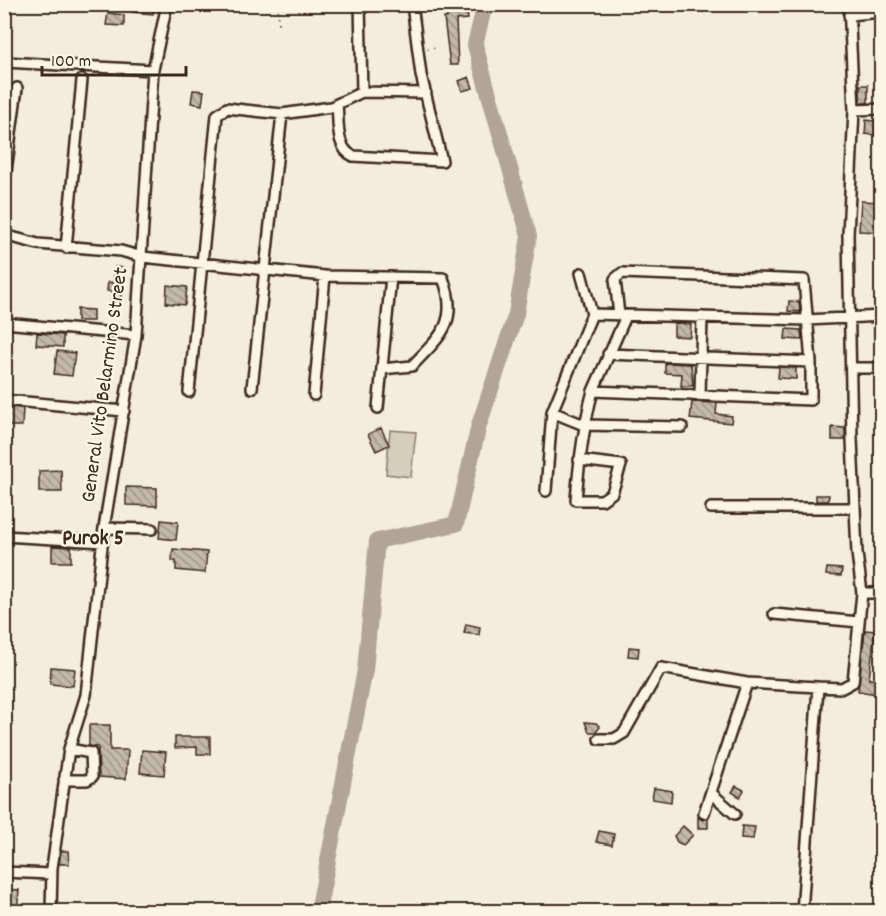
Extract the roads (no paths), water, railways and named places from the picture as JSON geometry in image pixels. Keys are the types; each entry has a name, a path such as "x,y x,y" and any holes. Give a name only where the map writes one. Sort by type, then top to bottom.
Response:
{"street":[{"name":"General Vito Belarmino Street","path":"51,912 51,874 64,780 69,749 86,695 104,528 136,335 153,70 167,4"},
{"path":"360,4 362,92"},
{"path":"338,104 340,145 346,153 353,156 440,163 442,161 426,93 412,4"},
{"path":"599,740 614,739 624,733 661,668 747,683 842,688 853,682 862,592 854,508 849,235 854,110 849,4"},
{"path":"849,15 882,12"},
{"path":"4,62 153,70"},
{"path":"66,248 82,80"},
{"path":"4,186 17,88"},
{"path":"189,392 217,115 227,108 282,114 338,104 362,92 426,93"},
{"path":"854,110 882,109"},
{"path":"252,388 282,114"},
{"path":"4,235 38,244 66,248 121,251 142,257 326,276 443,279 450,297 446,329 412,366 382,369"},
{"path":"546,491 552,412 592,314 581,273"},
{"path":"579,460 621,465 612,493 602,500 576,500 579,460 584,425 593,391 622,315 615,279 622,273 804,280 811,362 811,400 593,391"},
{"path":"314,395 326,276"},
{"path":"378,408 391,277"},
{"path":"592,314 807,321 882,316"},
{"path":"700,394 702,317"},
{"path":"4,323 136,335"},
{"path":"608,354 811,362"},
{"path":"852,368 882,368"},
{"path":"4,400 124,411"},
{"path":"552,412 584,425 682,427"},
{"path":"711,507 854,508"},
{"path":"104,528 152,529"},
{"path":"4,536 103,542"},
{"path":"862,592 882,593"},
{"path":"774,614 860,622"},
{"path":"704,813 747,683"},
{"path":"802,912 818,687"},
{"path":"64,780 87,780 92,777 91,753 69,749"},
{"path":"711,793 735,814"},
{"path":"4,872 51,874"}],"waterway":[{"path":"318,912 365,670 377,541 456,524 479,425 516,314 529,236 475,45 485,4"}],"district":[{"name":"Purok 5","path":"93,539"}]}
